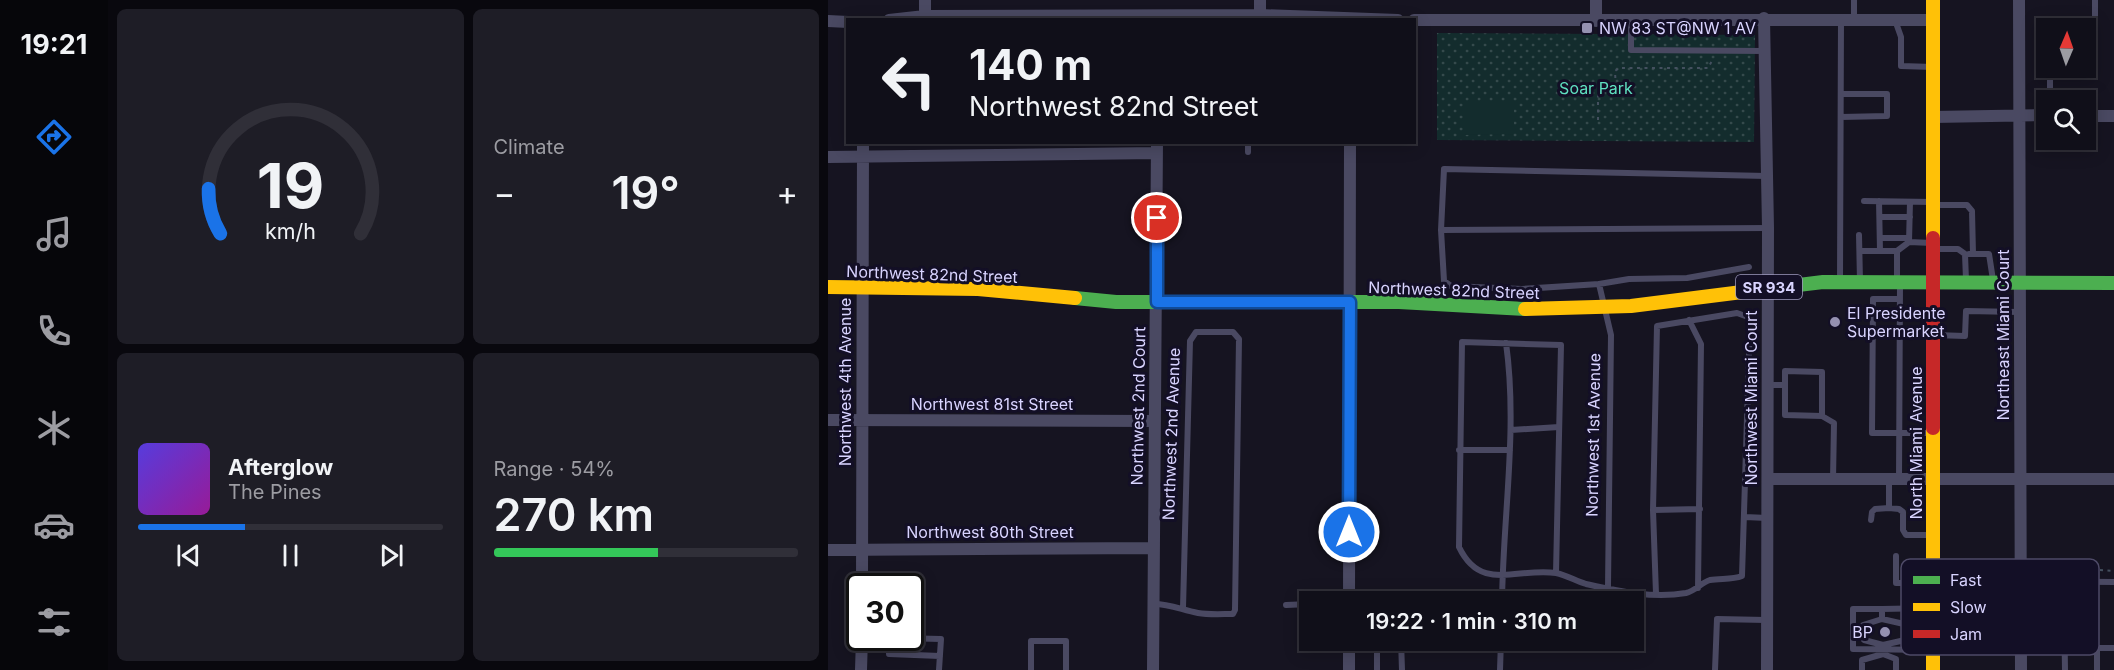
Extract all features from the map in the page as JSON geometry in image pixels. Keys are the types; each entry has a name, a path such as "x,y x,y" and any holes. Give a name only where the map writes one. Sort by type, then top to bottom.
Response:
{"main road":[{"name":"North Miami Avenue","path":"1932,559 1933,0"},
{"name":"Northwest 82nd Street","path":"828,287 978,289 1087,301 1350,302 1509,309 1606,309 1768,287 1840,282 1933,282"},
{"name":"SR 934","path":"1933,282 2114,283"}],"street":[{"path":"925,0 925,16"},
{"path":"1260,0 1260,15"},
{"path":"1596,0 1596,21"},
{"name":"Northeast Miami Court","path":"2019,0 2020,559"},
{"path":"1182,18 1260,15 1328,18"},
{"path":"907,18 925,16 1079,18"},
{"path":"1416,20 1596,21 1764,18 1933,20"},
{"name":"Northwest Miami Court","path":"1764,18 1768,176 1767,670"},
{"path":"828,21 846,22"},
{"path":"1933,117 2036,115"},
{"path":"2096,116 2114,116"},
{"name":"Northwest 4th Avenue","path":"862,144 862,573"},
{"path":"1349,591 1350,144"},
{"path":"828,157 1157,148"},
{"name":"Northwest 2nd Court","path":"1153,670 1152,548 1157,302 1157,148"},
{"name":"Northwest 81st Street","path":"828,420 1155,421"},
{"path":"1768,479 2114,478"},
{"name":"Northwest 80th Street","path":"828,550 1152,548"},
{"path":"861,670 862,651"},
{"path":"1349,651 1349,670"},
{"name":"Northeast Miami Court","path":"2021,655 2021,670"}],"lane":[{"path":"1854,0 1854,19"},
{"path":"2095,0 2095,18"},
{"path":"1840,282 1841,19"},
{"path":"1631,20 1631,50 1765,51"},
{"path":"1895,20 1901,37 1901,66 1933,67"},
{"path":"1841,117 1887,116 1887,94 1842,94"},
{"path":"1248,144 1248,152"},
{"path":"1749,267 1686,278 1629,279 1599,284 1522,289 1451,286 1444,281 1441,230 1444,169 1768,176"},
{"path":"1864,201 1967,205 1972,211 1966,282"},
{"path":"1879,201 1883,218 1880,251"},
{"path":"1860,251 1897,251 1909,240 1910,202"},
{"path":"1883,218 1910,217"},
{"path":"1441,230 1768,228"},
{"path":"1859,235 1866,282 1873,299 1872,433 1933,433"},
{"path":"1883,236 1901,235 1909,240 1958,249 1969,254 1989,254 1993,282"},
{"path":"1889,508 1900,432 1900,299 1897,251"},
{"name":"Northwest 1st Avenue","path":"1599,284 1611,335 1608,587"},
{"path":"1873,299 1900,299"},
{"path":"1933,335 1965,336 1966,311 2019,312"},
{"path":"1556,573 1561,345 1462,342 1459,547 1465,560 1472,566 1502,578 1515,573 1556,573 1586,584 1627,593 1656,594 1688,593 1709,580 1742,576 1748,317 1737,313 1657,326 1653,510 1656,594"},
{"path":"1689,320 1701,344 1698,588"},
{"name":"Northwest 2nd Avenue","path":"1196,332 1233,332 1239,339 1233,614 1202,614 1183,608 1190,341 1196,332"},
{"path":"1502,591 1511,430 1511,380 1506,343"},
{"path":"1822,416 1822,372 1785,371 1785,416 1822,416 1834,423 1833,480"},
{"path":"1768,384 1785,385"},
{"path":"1511,430 1559,428"},
{"path":"1460,450 1510,450"},
{"path":"1872,520 1872,512 1875,508 1899,509 1903,512 1902,530 1906,534 1933,535"},
{"path":"1653,510 1700,509"},
{"path":"1745,517 1767,518"},
{"path":"1896,556 1896,583 1901,583"},
{"path":"2099,582 2114,582"},
{"path":"1153,604 1172,604 1183,608"},
{"path":"1286,604 1299,604"},
{"path":"1901,608 1853,609 1853,650 1901,650"},
{"path":"1882,609 1882,619"},
{"path":"1715,670 1717,619 1766,620"},
{"path":"1863,625 1882,619 1901,623"},
{"path":"1872,624 1882,619 1895,624"},
{"path":"924,639 940,639 939,670"},
{"path":"1864,640 1883,649"},
{"path":"1872,640 1896,659 1896,670"},
{"path":"1883,649 1895,640"},
{"path":"1031,670 1031,641 1066,641 1066,670"},
{"path":"1862,670 1862,660 1901,642"},
{"path":"889,651 889,654 940,656"},
{"path":"1377,651 1377,670"},
{"path":"1401,651 1402,670"},
{"path":"1500,668 1501,651"},
{"path":"2065,655 2065,670"}],"path":[{"path":"1598,120 1598,91 1616,91 1616,71 1619,68 1708,68 1713,63 1713,54"},
{"path":"2100,570 2114,571"}],"green space":[{"name":"Soar Park","path":"1437,33 1755,35 1754,142 1437,140"},
{"path":"1465,103 1514,103 1514,134 1465,135"}],"traffic: fast":[{"path":"1758,290 1823,282 2114,283"},
{"path":"1075,298 1116,302 1399,302 1525,309"}],"traffic: slow":[{"path":"1933,0 1933,238"},
{"path":"828,287 978,289 1075,298"},
{"path":"1525,309 1631,306 1758,290"},
{"path":"1933,428 1933,559"},
{"path":"1933,655 1933,670"}],"traffic: jam":[{"path":"1933,238 1933,428"}],"place":[{"name":"NW 83 ST@NW 1 AV","path":"1587,28"},
{"name":"El Presidente Supermarket","path":"1835,322"},
{"name":"BP","path":"1885,632"}],"route":[{"path":"1157,218 1157,302 1350,302 1349,532"}]}
